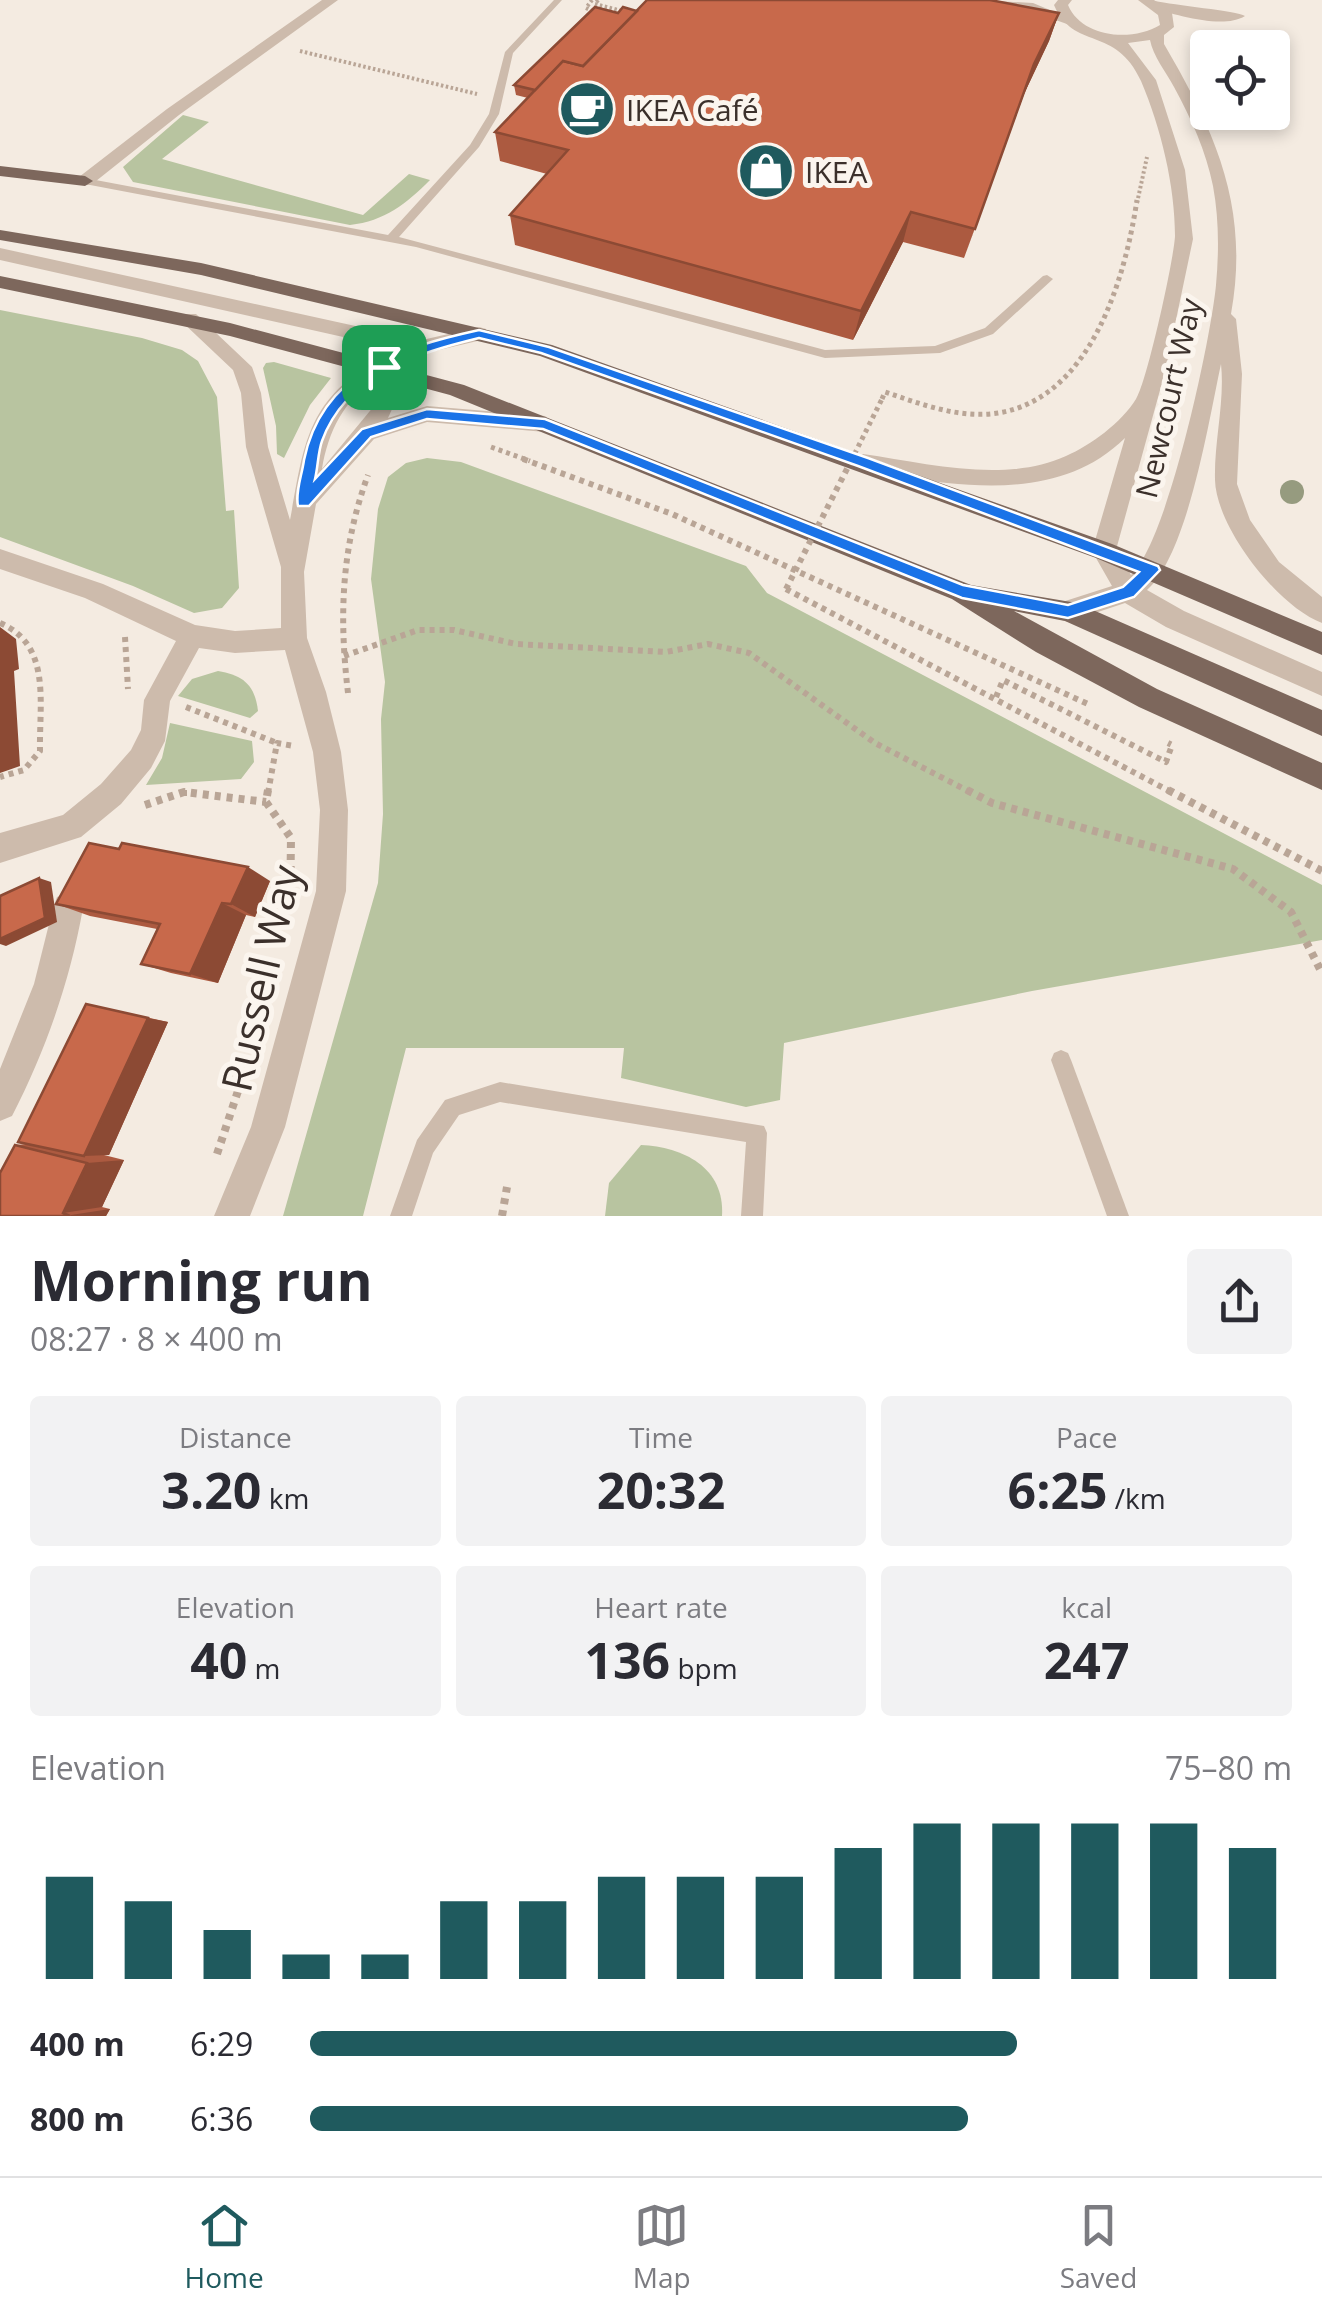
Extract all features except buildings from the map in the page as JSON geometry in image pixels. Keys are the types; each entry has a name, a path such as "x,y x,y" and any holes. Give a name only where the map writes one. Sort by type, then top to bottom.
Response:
{"main road":[{"path":"0,170 86,181"},
{"path":"0,235 201,269 544,350 1104,551 1322,644"},
{"path":"0,282 189,320 384,367 457,390 962,592 1045,644 1148,698 1322,777"},
{"path":"962,592 1068,612 1322,723"}],"street":[{"path":"86,181 331,0"},
{"path":"984,0 1032,8 1112,38 1163,28 1201,15"},
{"path":"1032,8 1064,1"},
{"path":"1064,1 1061,10 1067,20"},
{"path":"1150,2 1201,15 1238,16"},
{"name":"Newcourt Way","path":"1068,612 1128,592 1152,570 1184,470 1224,299 1225,210 1213,160 1198,116 1157,44 1163,28 1150,2"},
{"name":"Newcourt Way","path":"1104,551 1148,401 1184,239 1177,170 1148,80 1129,50 1112,38"},
{"path":"0,254 370,336 384,367 388,398 366,433 304,502"},
{"path":"1224,299 1232,374 1226,484 1239,523 1270,569 1322,612"},
{"name":"Russell Way","path":"189,320 242,367 251,393 258,448 292,572"},
{"name":"Russell Way","path":"232,1216 268,1127 331,890 334,810 326,752 313,692 294,638 292,572 316,439 348,388 416,348 479,334"},
{"path":"863,462 1012,481 1062,468 1103,446 1148,401"},
{"path":"366,433 427,414 545,424"},
{"path":"1104,551 1128,592 1175,619 1322,684"},
{"path":"0,559 94,592 192,636 236,642 294,638"},
{"path":"0,848 71,827 111,794 141,759 155,732 157,700 192,636"},
{"path":"0,1104 22,1064 62,948 68,908"}],"lane":[{"path":"390,239 474,147 494,114 500,80 515,42 558,0"},
{"path":"86,181 390,239 654,305 825,354 936,350 989,331 1047,278"},
{"path":"1060,1060 1118,1216"},
{"path":"401,1216 424,1148 452,1107 500,1092 757,1132 752,1216"}],"path":[{"path":"583,0 593,0"},
{"path":"593,0 601,8 633,13"},
{"path":"593,0 586,8 612,18"},
{"path":"270,44 498,98"},
{"path":"1144,145 1147,159 1122,268 1104,322 1080,362 1036,399 1006,410 961,413 885,392 786,589 1322,871"},
{"path":"487,446 672,514 1104,712"},
{"path":"348,694 342,562 370,472"},
{"path":"0,623 19,631 38,657 40,750 24,770 0,777"},
{"path":"344,656 418,630 454,630 516,644 666,652 708,644 749,653 874,744 992,803 1233,869 1291,912 1322,973"},
{"path":"996,698 1003,680 1166,762 1172,745 1155,737"},
{"path":"266,802 278,743 326,752"},
{"path":"111,794 128,814 184,792 266,802 292,838 290,908 285,928"},
{"path":"214,1160 244,1076"},
{"path":"502,1216 507,1187"}],"green space":[{"path":"183,115 209,122 162,159 363,215 409,174 430,180 394,210 374,220 350,225 133,182 123,167"},
{"path":"0,310 142,338 182,350 198,361 217,397 226,511 234,510 239,588 222,608 194,613 0,537"},
{"path":"274,362 331,378 310,405 284,458 277,454 276,426 263,368"},
{"path":"427,458 461,462 746,566 767,593 1322,885 1322,940 1032,991 784,1043 780,1100 746,1107 621,1078 624,1048 406,1048 363,1216 283,1216 378,883 385,682 371,579 378,509 388,477 406,463"},
{"path":"218,671 234,675 251,688 258,711 250,718 178,696 192,679"},
{"path":"170,723 252,741 254,762 241,779 146,785 162,758"},
{"path":"641,1145 672,1150 698,1163 717,1185 722,1216 605,1216 609,1183"}],"place":[{"name":"IKEA Café","path":"587,109"},
{"name":"IKEA","path":"766,171"}],"route":[{"path":"479,334 544,350 863,462 1152,570 1128,592 1068,612 962,592 545,424 427,414 366,433 304,502 316,439 348,388 384,367 416,348 479,334"}]}
